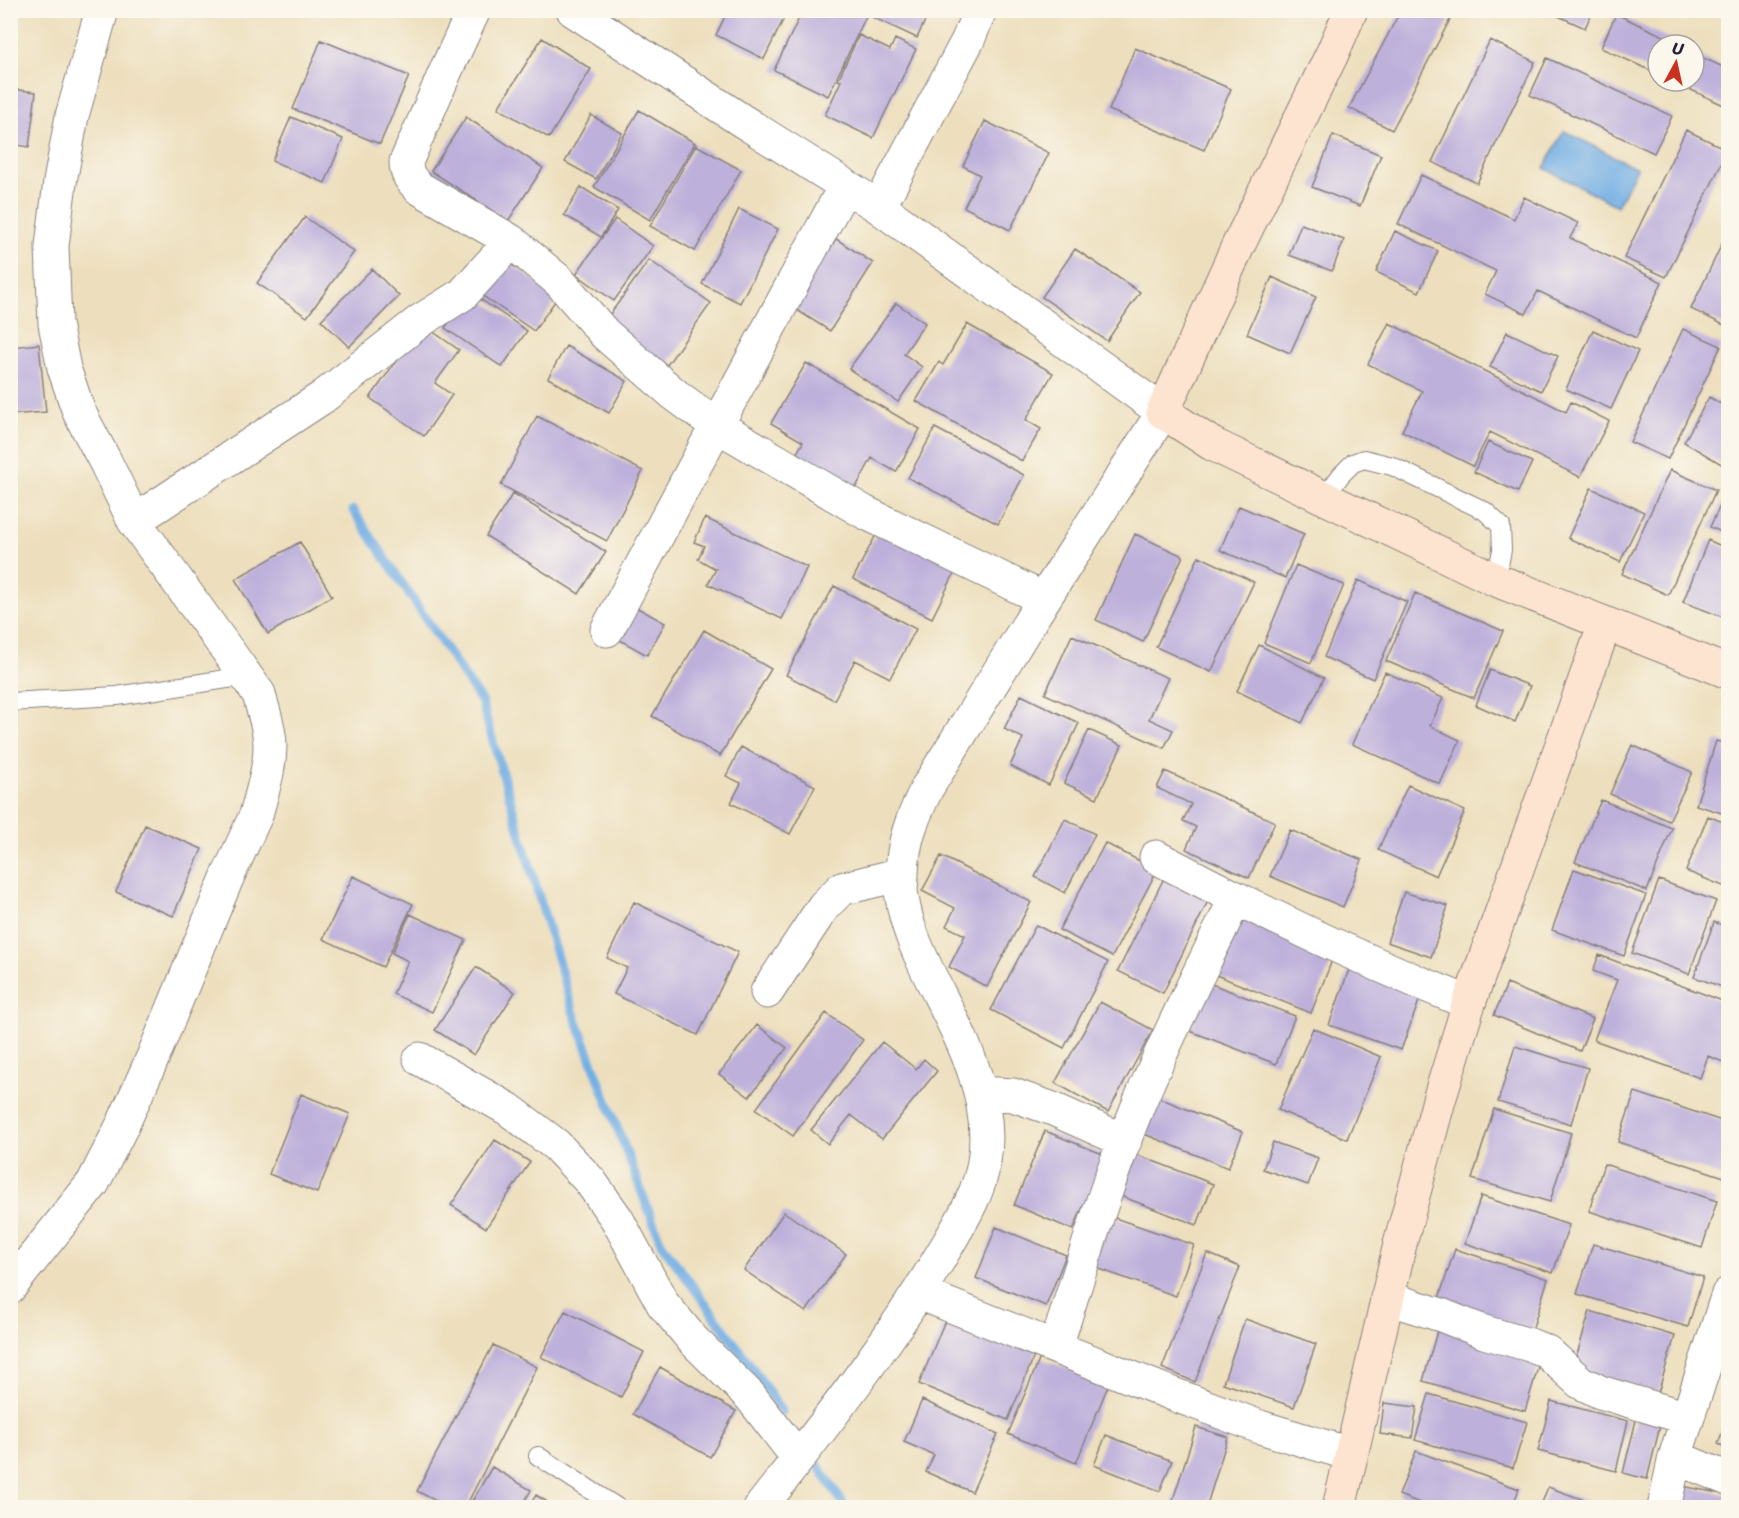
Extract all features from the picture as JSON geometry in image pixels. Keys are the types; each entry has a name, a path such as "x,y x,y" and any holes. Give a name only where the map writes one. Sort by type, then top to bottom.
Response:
{"street":[{"path":"10,1287 93,1183 123,1124 256,815 266,776 270,745 267,722 259,694 134,521 79,412 68,379 55,324 52,246 60,182 72,116 102,10"},
{"path":"474,10 410,155 406,169 409,177 419,188 511,241 559,281 605,334 674,394 716,425 864,512 1044,599"},
{"path":"573,10 609,20 741,120 879,207 1212,444 1496,580 1728,672"},
{"path":"879,207 968,40 980,10"},
{"path":"760,1508 919,1293 974,1197 984,1164 986,1137 984,1105 974,1069 912,937 901,895 903,852 910,825 927,788 1044,599 1164,412 1238,248 1351,10"},
{"path":"607,630 845,186"},
{"path":"134,521 324,397 420,321 463,294 511,241"},
{"path":"1339,1508 1400,1244 1439,1100 1469,1003 1605,624"},
{"path":"1156,857 1307,933 1469,1003"},
{"path":"767,992 824,906 841,889 902,874"},
{"path":"1056,1347 1105,1192 1140,1101 1184,1002 1236,898"},
{"path":"420,1059 508,1109 556,1145 590,1181 618,1219 663,1304 693,1340 750,1396 800,1455"},
{"path":"981,1093 1013,1095 1053,1109 1125,1140"},
{"path":"919,1293 1260,1427 1350,1454"},
{"path":"1664,1508 1675,1457 1728,1294"},
{"path":"1387,1298 1484,1332 1530,1345 1547,1352 1580,1382 1600,1392 1688,1418"},
{"path":"1675,1457 1728,1479"}],"lane":[{"path":"1324,498 1353,463 1364,459 1392,466 1485,511 1501,526 1502,550 1496,580"},
{"path":"10,702 117,696 246,676"},
{"path":"538,1456 618,1508"}],"water":[{"path":"1564,131 1637,168 1617,206 1544,168"}],"building":[{"path":"728,10 788,10 764,59 716,35"},
{"path":"803,10 869,10 828,96 774,70"},
{"path":"875,10 930,10 917,38 872,17"},
{"path":"1401,10 1455,10 1392,130 1349,108"},
{"path":"1545,10 1593,10 1585,28"},
{"path":"1616,14 1657,33 1646,33 1646,69 1601,48"},
{"path":"859,35 890,50 895,39 916,49 873,138 825,115"},
{"path":"542,38 591,69 549,138 498,108"},
{"path":"321,40 409,76 380,144 293,109"},
{"path":"1490,40 1535,62 1477,183 1432,162"},
{"path":"1135,48 1231,89 1204,150 1109,110"},
{"path":"1547,58 1672,116 1654,153 1530,95"},
{"path":"1706,59 1728,69 1728,107 1698,93 1706,93"},
{"path":"10,89 36,92 29,147 10,144"},
{"path":"639,110 695,143 650,220 594,187"},
{"path":"591,115 622,133 596,179 565,162"},
{"path":"291,117 343,139 325,183 272,161"},
{"path":"466,117 543,168 508,221 431,171"},
{"path":"985,121 1049,153 1010,230 964,207 980,175 963,166"},
{"path":"1686,130 1728,150 1666,277 1624,258"},
{"path":"1333,135 1381,155 1360,206 1312,187"},
{"path":"696,145 741,170 695,251 650,226"},
{"path":"1421,175 1514,219 1524,197 1578,223 1570,238 1662,282 1636,338 1538,291 1526,314 1485,294 1496,271 1398,224"},
{"path":"581,187 618,210 601,237 564,215"},
{"path":"739,209 778,229 740,303 702,284"},
{"path":"305,217 354,252 307,317 257,283"},
{"path":"615,219 653,246 614,301 576,274"},
{"path":"1301,224 1344,240 1332,271 1289,255"},
{"path":"1395,231 1438,251 1419,292 1376,272"},
{"path":"1728,231 1728,327 1691,309"},
{"path":"827,233 873,263 830,331 784,302"},
{"path":"1075,249 1140,292 1107,341 1042,297"},
{"path":"501,257 558,297 534,331 477,292"},
{"path":"649,260 711,303 667,365 605,321"},
{"path":"372,269 399,296 349,347 321,320"},
{"path":"1272,277 1316,297 1290,353 1247,334"},
{"path":"470,292 527,331 502,367 445,328"},
{"path":"896,303 925,323 904,354 922,367 898,402 849,369"},
{"path":"1389,323 1566,412 1571,402 1609,421 1580,477 1490,432 1473,466 1402,431 1422,391 1368,364"},
{"path":"422,324 459,350 435,383 452,395 424,436 370,398"},
{"path":"967,324 1053,373 1026,420 1041,429 1022,461 916,401 939,362 943,365"},
{"path":"1683,329 1721,346 1668,459 1630,442"},
{"path":"1593,330 1638,351 1611,409 1566,389"},
{"path":"1507,332 1558,356 1541,391 1490,367"},
{"path":"39,344 46,412 10,415 10,347"},
{"path":"566,346 627,381 609,413 548,378"},
{"path":"806,363 920,429 896,472 872,458 850,498 791,464 803,442 771,423"},
{"path":"1709,397 1728,408 1728,468 1684,442"},
{"path":"537,416 643,471 607,541 501,485"},
{"path":"935,428 1024,475 998,524 908,478"},
{"path":"1488,442 1532,462 1518,492 1474,472"},
{"path":"1670,470 1716,490 1668,595 1622,574"},
{"path":"1591,488 1644,512 1620,562 1568,538"},
{"path":"513,493 606,552 579,594 486,536"},
{"path":"1721,504 1728,507 1728,535 1710,527"},
{"path":"1239,506 1304,534 1285,578 1220,550"},
{"path":"705,518 807,567 782,619 708,584 716,569 698,559 704,546 694,542"},
{"path":"880,527 958,566 932,618 853,579"},
{"path":"1135,534 1183,556 1143,642 1096,620"},
{"path":"1708,540 1728,549 1728,619 1683,602"},
{"path":"300,542 332,596 268,634 235,579"},
{"path":"1199,556 1254,582 1211,672 1156,647"},
{"path":"1296,565 1344,585 1311,663 1264,643"},
{"path":"1358,580 1407,602 1373,679 1324,657"},
{"path":"834,586 916,629 890,678 855,660 834,700 786,675"},
{"path":"1415,593 1503,631 1474,698 1386,661"},
{"path":"634,606 665,623 647,655 616,638"},
{"path":"704,630 771,669 720,756 652,716"},
{"path":"1072,635 1168,678 1149,719 1173,730 1164,748 1045,694"},
{"path":"1259,645 1324,678 1302,723 1237,691"},
{"path":"1490,670 1530,686 1515,722 1476,705"},
{"path":"1385,672 1443,698 1430,726 1460,740 1440,784 1352,744"},
{"path":"1021,695 1079,723 1049,785 1010,766 1023,738 1004,729"},
{"path":"1089,730 1122,745 1097,798 1064,783"},
{"path":"1716,741 1728,744 1728,815 1696,805"},
{"path":"1632,745 1692,772 1669,821 1610,794"},
{"path":"741,747 815,786 790,834 731,803 741,783 726,776"},
{"path":"1165,771 1275,822 1249,878 1186,849 1196,827 1183,821 1191,804 1157,788"},
{"path":"1408,785 1465,811 1436,876 1378,850"},
{"path":"1601,800 1672,828 1647,891 1575,862"},
{"path":"1708,816 1728,824 1728,888 1686,871"},
{"path":"1065,819 1095,834 1065,893 1035,877"},
{"path":"145,825 202,849 173,916 116,892"},
{"path":"1290,830 1362,860 1343,907 1270,876"},
{"path":"1105,843 1157,870 1112,957 1059,930"},
{"path":"941,856 1031,902 987,987 949,967 965,935 946,926 955,908 922,891"},
{"path":"1574,869 1646,895 1624,956 1552,930"},
{"path":"1166,874 1211,895 1163,993 1118,971"},
{"path":"353,876 413,904 383,967 323,939"},
{"path":"1659,880 1716,901 1689,974 1632,953"},
{"path":"1404,892 1448,906 1431,957 1387,942"},
{"path":"634,902 738,952 698,1035 614,994 627,968 607,958"},
{"path":"1235,913 1335,953 1311,1013 1211,973"},
{"path":"410,914 466,940 432,1012 393,994 408,961 392,953"},
{"path":"1714,922 1728,927 1728,989 1694,977"},
{"path":"1036,925 1108,962 1064,1048 991,1010"},
{"path":"1599,955 1728,1003 1725,1012 1728,1014 1728,1064 1708,1056 1700,1078 1594,1040 1617,980 1593,971"},
{"path":"476,967 515,992 474,1055 435,1030"},
{"path":"1350,967 1422,993 1401,1050 1329,1025"},
{"path":"1209,983 1295,1016 1276,1064 1190,1031"},
{"path":"1507,984 1593,1019 1580,1051 1494,1015"},
{"path":"1100,1002 1153,1030 1108,1112 1055,1083"},
{"path":"826,1013 863,1040 793,1136 756,1109"},
{"path":"757,1025 787,1048 749,1097 719,1074"},
{"path":"1313,1028 1381,1057 1347,1139 1278,1110"},
{"path":"882,1042 916,1069 924,1059 937,1071 882,1139 851,1115 828,1144 811,1130"},
{"path":"1515,1046 1588,1068 1571,1124 1498,1102"},
{"path":"1635,1092 1728,1123 1727,1178 1618,1142"},
{"path":"301,1094 350,1114 317,1193 269,1174"},
{"path":"1157,1097 1243,1132 1228,1168 1142,1133"},
{"path":"1494,1109 1571,1133 1550,1202 1472,1179"},
{"path":"1045,1131 1105,1155 1073,1230 1014,1205"},
{"path":"495,1140 530,1162 486,1228 451,1205"},
{"path":"1273,1142 1318,1158 1308,1185 1263,1169"},
{"path":"1127,1151 1213,1184 1197,1225 1110,1192"},
{"path":"1604,1164 1717,1201 1702,1248 1589,1211"},
{"path":"1481,1196 1569,1225 1553,1273 1465,1243"},
{"path":"784,1212 846,1254 806,1312 744,1270"},
{"path":"1106,1215 1194,1245 1176,1296 1088,1265"},
{"path":"996,1227 1066,1255 1046,1306 976,1278"},
{"path":"1593,1244 1703,1277 1688,1327 1577,1294"},
{"path":"1455,1249 1548,1279 1529,1340 1435,1310"},
{"path":"1207,1253 1240,1267 1195,1382 1162,1368"},
{"path":"565,1311 644,1352 621,1397 541,1357"},
{"path":"1590,1311 1675,1336 1658,1393 1573,1368"},
{"path":"948,1313 1037,1349 1008,1420 919,1384"},
{"path":"1245,1319 1316,1344 1294,1407 1223,1383"},
{"path":"1439,1324 1542,1354 1525,1411 1423,1381"},
{"path":"493,1345 537,1367 465,1508 449,1508 417,1491"},
{"path":"1040,1358 1108,1386 1076,1463 1008,1434"},
{"path":"660,1367 736,1411 710,1457 633,1414"},
{"path":"1429,1394 1527,1422 1513,1468 1415,1440"},
{"path":"922,1400 998,1434 972,1492 926,1472 934,1455 904,1442"},
{"path":"1551,1401 1628,1421 1616,1471 1538,1451"},
{"path":"1384,1403 1417,1407 1412,1438 1380,1434"},
{"path":"1638,1412 1662,1418 1647,1479 1623,1473"},
{"path":"1728,1415 1728,1448 1718,1444"},
{"path":"1196,1427 1228,1437 1206,1508 1185,1508 1172,1503"},
{"path":"1106,1435 1172,1461 1160,1491 1094,1465"},
{"path":"1416,1451 1519,1489 1512,1508 1433,1508 1399,1495"},
{"path":"492,1467 531,1490 521,1508 468,1508"},
{"path":"1677,1485 1728,1495 1728,1508 1672,1508"},
{"path":"1548,1487 1604,1507 1604,1508 1540,1508"},
{"path":"536,1495 557,1508 528,1508"}],"waterway":[{"path":"353,510 481,701 573,1011 661,1243 752,1367 782,1412"},
{"path":"810,1453 846,1508"}]}
